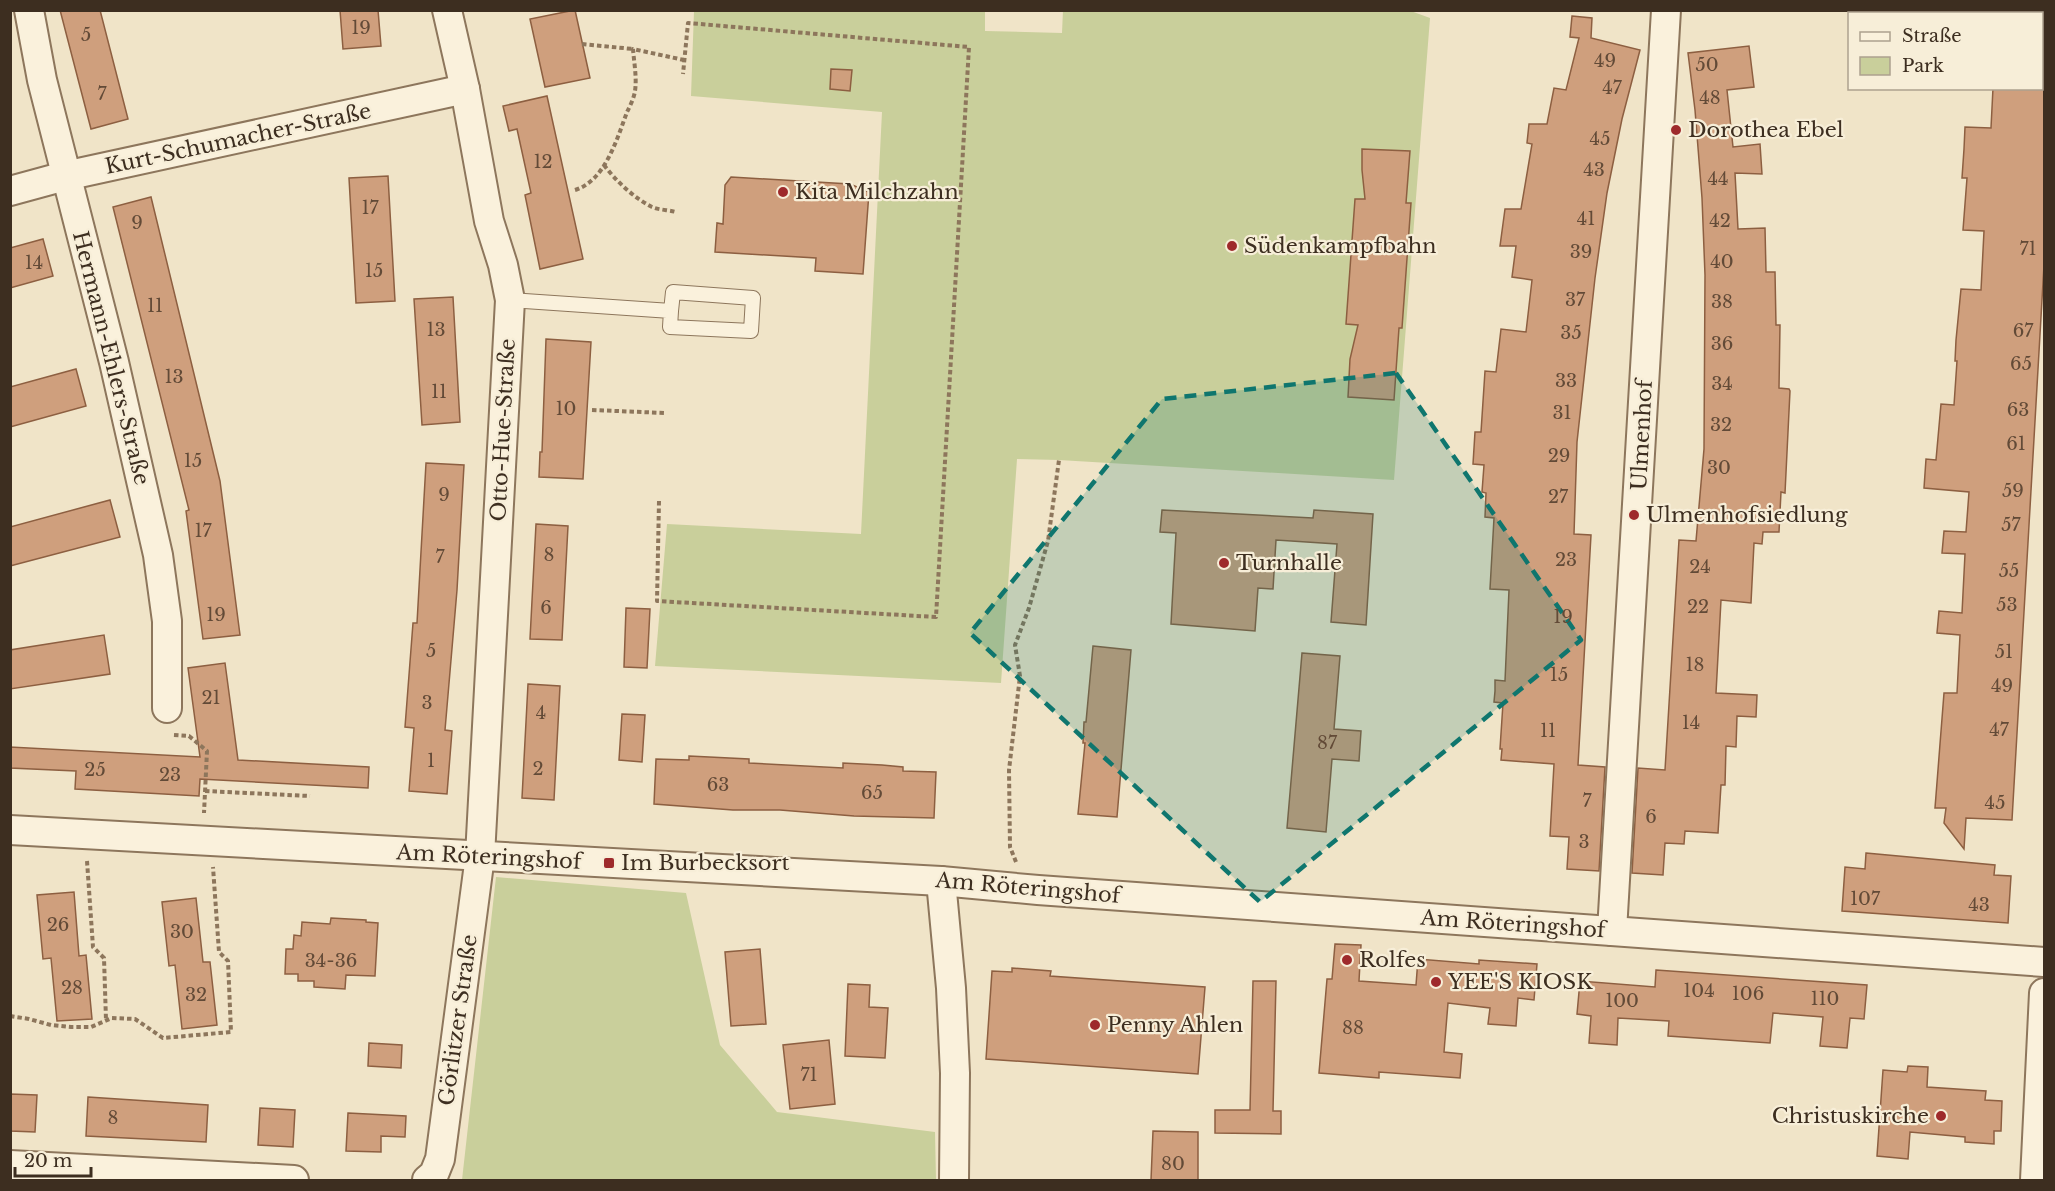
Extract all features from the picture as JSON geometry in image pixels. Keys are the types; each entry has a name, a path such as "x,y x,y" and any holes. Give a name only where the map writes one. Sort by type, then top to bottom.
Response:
{"street":[{"name":"Hermann-Ehlers-Straße","path":"29,10 42,80 120,384 158,555 167,621 167,708"},
{"name":"Otto-Hue-Straße","path":"447,10 465,89 489,221 503,265 510,300 480,856"},
{"name":"Ulmenhof","path":"1612,931 1666,10"},
{"name":"Kurt-Schumacher-Straße","path":"10,191 65,176 465,89"},
{"name":"Am Röteringshof","path":"10,830 942,881 2044,962"},
{"name":"Görlitzer Straße","path":"427,1180 434,1174 440,1159 480,856"},
{"path":"942,881 956,1073 954,1180"},
{"path":"2035,1180 2044,993"},
{"path":"10,1165 294,1180"}],"lane":[{"path":"673,292 753,298 751,331 670,327 671,311 673,292"},
{"path":"510,300 671,311"}],"path":[{"path":"659,501 657,601 936,617 969,47 688,23 683,74"},
{"path":"582,44 633,49 684,60"},
{"path":"575,190 589,183 604,165 620,132 635,90 633,49"},
{"path":"604,165 611,175 633,194 653,207 676,212"},
{"path":"591,410 665,412"},
{"path":"1025,888 1010,846 1009,770 1020,676 1015,645 1029,608 1048,541 1059,460"},
{"path":"10,1017 71,1027 91,1027 112,1018 135,1018 163,1038 231,1032 228,961 219,952 207,841 205,791 207,751 189,736 166,734 167,708"},
{"path":"205,791 310,796"},
{"path":"85,835 93,947 104,958 106,1020"}],"highlighted area":[{"path":"1396,373 1581,640 1260,902 970,633 1162,399"}],"green space":[{"path":"1063,10 1408,10 1430,18 1394,480 1017,459 1001,683 655,666 667,524 861,534 882,112 691,96 694,11 985,11 985,31 1062,33"},
{"path":"496,877 686,893 720,1045 777,1112 935,1132 936,1180 462,1180"}],"building":[{"path":"60,10 100,10 128,119 91,129"},
{"path":"340,10 378,10 381,46 343,49"},
{"path":"575,10 590,78 545,87 530,19"},
{"path":"1572,16 1592,18 1591,38 1640,50 1622,119 1607,193 1577,442 1574,534 1591,535 1578,765 1605,767 1599,871 1567,869 1569,837 1550,836 1554,764 1501,760 1503,703 1494,702 1495,680 1505,681 1509,590 1490,589 1494,518 1485,517 1486,493 1482,492 1484,465 1473,464 1475,432 1481,432 1485,371 1496,372 1501,329 1526,332 1532,280 1512,277 1516,246 1500,246 1505,209 1521,209 1532,144 1527,143 1529,124 1547,124 1554,88 1566,90 1579,38 1570,37"},
{"path":"1749,46 1754,87 1727,90 1733,147 1760,144 1762,174 1735,173 1738,229 1765,228 1766,272 1775,272 1776,325 1780,325 1779,388 1790,391 1785,493 1781,492 1779,532 1763,532 1762,544 1754,543 1751,603 1721,600 1716,693 1757,695 1756,717 1737,716 1736,747 1726,746 1725,785 1721,785 1718,833 1685,831 1684,844 1665,843 1663,875 1632,873 1638,768 1665,770 1679,540 1696,541 1704,449 1705,275 1702,198 1688,53"},
{"path":"831,69 852,70 850,91 830,89"},
{"path":"2044,88 2044,265 2012,820 1966,818 1964,849 1944,823 1946,808 1935,808 1944,693 1957,693 1960,635 1937,633 1939,611 1962,613 1965,554 1942,553 1944,531 1966,532 1969,492 1924,488 1926,459 1936,460 1941,404 1954,405 1956,340 1961,289 1981,290 1984,231 1963,230 1967,178 1962,178 1965,127 1991,128 1993,90 2043,90"},
{"path":"547,96 583,259 540,269 525,195 531,193 517,129 509,131 503,106"},
{"path":"1362,149 1410,151 1406,203 1411,203 1394,400 1348,397 1350,359 1358,325 1346,324 1355,199 1365,199"},
{"path":"388,176 395,301 356,303 349,178"},
{"path":"731,177 850,184 869,192 863,274 815,271 816,258 715,252 717,223 723,224 725,185"},
{"path":"151,197 220,481 240,635 203,639 186,511 189,510 113,207"},
{"path":"43,239 53,276 10,288 10,248"},
{"path":"453,297 460,422 422,425 414,299"},
{"path":"546,339 591,342 583,479 539,477"},
{"path":"76,369 86,406 10,427 10,387"},
{"path":"426,463 464,465 457,590 445,730 452,731 447,794 409,791 414,728 405,727 413,623 417,623"},
{"path":"110,500 120,537 10,566 10,527"},
{"path":"1162,510 1313,518 1314,510 1373,514 1366,625 1331,622 1337,544 1276,540 1273,589 1258,588 1255,631 1171,624 1176,533 1160,532"},
{"path":"536,524 568,526 562,640 530,639"},
{"path":"626,608 650,609 647,668 624,667"},
{"path":"104,635 110,674 10,689 10,650"},
{"path":"1093,646 1131,650 1117,817 1078,814 1085,743 1083,743 1084,722 1086,722"},
{"path":"1302,653 1340,656 1334,729 1361,731 1359,761 1332,759 1326,832 1287,828"},
{"path":"225,663 238,760 369,767 368,788 200,779 199,796 75,789 76,771 10,768 10,747 200,757 188,668"},
{"path":"528,684 560,686 554,800 522,798"},
{"path":"622,714 645,715 642,762 619,760"},
{"path":"689,756 749,759 749,763 843,768 843,763 882,765 903,767 903,771 936,772 934,818 854,816 780,810 733,810 654,804 656,759 689,760"},
{"path":"1866,853 1995,865 1994,875 2011,876 2008,923 1842,911 1845,867 1865,869"},
{"path":"74,892 79,956 86,955 92,1019 57,1021 51,958 43,959 37,895"},
{"path":"196,898 203,962 210,962 217,1025 182,1029 175,965 169,966 162,902"},
{"path":"331,918 378,923 375,976 346,975 345,989 314,987 314,981 298,981 298,974 285,974 286,949 293,949 294,935 301,936 302,922 330,924"},
{"path":"1335,944 1361,945 1359,981 1416,985 1418,959 1479,964 1479,960 1537,964 1534,1000 1518,998 1516,1026 1488,1024 1490,1008 1448,1003 1444,1052 1462,1054 1460,1078 1379,1072 1379,1078 1319,1073 1327,979 1332,979"},
{"path":"760,949 766,1024 731,1026 725,952"},
{"name":"Penny Ahlen","path":"1012,968 1051,971 1050,976 1205,987 1198,1074 986,1059 992,971 1012,972"},
{"path":"1656,970 1867,985 1864,1019 1850,1018 1847,1048 1820,1046 1823,1017 1773,1013 1770,1043 1668,1036 1669,1021 1618,1018 1617,1045 1589,1043 1591,1016 1577,1014 1580,981 1655,987"},
{"path":"1253,981 1276,981 1273,1111 1281,1111 1281,1134 1215,1133 1215,1110 1250,1110"},
{"path":"848,984 870,985 869,1007 888,1008 885,1058 845,1056"},
{"path":"829,1040 835,1104 790,1109 783,1045"},
{"path":"369,1043 402,1045 401,1068 368,1066"},
{"name":"Christuskirche","path":"1908,1066 1928,1067 1927,1087 1986,1091 1985,1100 2002,1101 2001,1131 1994,1131 1994,1144 1965,1142 1965,1137 1910,1132 1908,1159 1877,1156 1883,1070 1907,1072"},
{"path":"10,1094 37,1095 35,1132 10,1131"},
{"path":"88,1097 208,1105 206,1142 86,1136"},
{"path":"260,1108 295,1110 293,1147 258,1145"},
{"path":"348,1113 406,1116 405,1137 381,1136 381,1152 346,1151"},
{"path":"1153,1131 1198,1132 1198,1180 1151,1180"}],"place":[{"name":"Dorothea Ebel","path":"1676,130"},
{"name":"Kita Milchzahn","path":"783,192"},
{"name":"Südenkampfbahn","path":"1232,246"},
{"name":"Ulmenhofsiedlung","path":"1634,515"},
{"name":"Turnhalle","path":"1224,563"},
{"name":"Im Burbecksort","path":"609,863"},
{"name":"Rolfes","path":"1347,960"},
{"name":"YEE'S KIOSK","path":"1436,982"},
{"name":"Penny Ahlen","path":"1095,1025"},
{"name":"Christuskirche","path":"1941,1116"}]}
